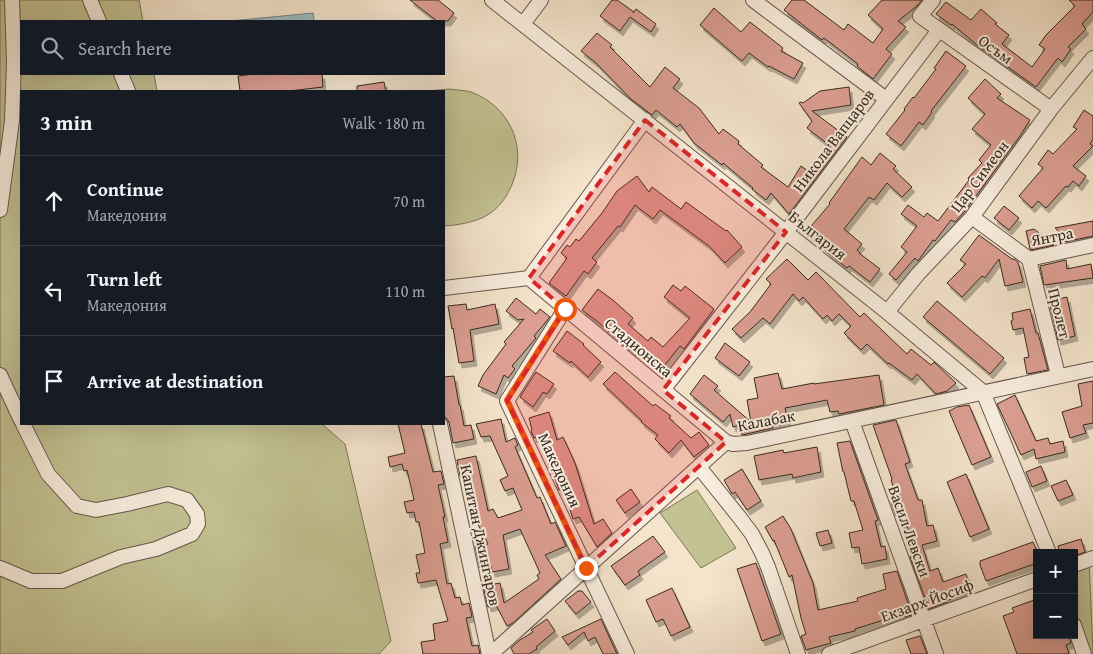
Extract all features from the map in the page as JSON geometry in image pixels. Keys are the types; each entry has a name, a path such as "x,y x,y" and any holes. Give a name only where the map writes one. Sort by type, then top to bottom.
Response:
{"street":[{"path":"0,210 12,121 14,62 12,0"},
{"path":"90,0 99,20"},
{"name":"България","path":"492,0 888,312 983,392 1047,549"},
{"path":"523,24 541,0"},
{"path":"753,0 886,100"},
{"name":"Осъм","path":"933,0 920,16 1051,109"},
{"name":"Никола Вапцаров","path":"663,390 939,30"},
{"name":"Цар Симеон","path":"888,312 918,274 972,217 1051,109 1092,60"},
{"path":"121,75 128,90"},
{"path":"445,288 529,278 645,120"},
{"name":"Янтра","path":"972,217 1029,259 1093,245"},
{"name":"Пролет","path":"1029,259 1058,375"},
{"name":"Стадионска","path":"529,278 726,442"},
{"name":"Македония","path":"565,309 507,400 627,654"},
{"name":"Калабак","path":"490,654 726,442 733,444 747,443 1093,369"},
{"path":"0,375 20,418"},
{"name":"Васил Левски","path":"852,421 936,654"},
{"path":"0,568 31,581 62,581 121,557 156,549 192,534 198,524 196,514 187,500 168,494 96,510 77,506 48,474 24,425"},
{"name":"Капитан Джингаров","path":"440,425 490,654"},
{"path":"699,467 752,534 768,567 798,654"},
{"path":"1078,564 1093,558"},
{"name":"Екзарх Йосиф","path":"829,654 1033,580"},
{"path":"1078,636 1084,654"}],"highlighted area":[{"path":"645,120 786,232 663,390 726,442 586,568 507,401 565,309 529,278"}],"shaded area":[{"path":"0,0 139,0 143,20 20,20 20,75 154,75 157,90 20,90 20,425 323,425 345,444 391,641 379,654 0,654"},
{"path":"449,89 471,92 484,98 496,107 512,128 518,154 513,182 498,207 479,219 445,226 445,90 438,90"},
{"path":"697,490 736,548 701,568 660,513"},
{"path":"1089,559 1093,654 1084,654 1078,637 1078,563"}],"water":[{"path":"313,13 314,20 241,20"}],"building":[{"path":"410,0 438,0 454,13 448,21 436,20"},
{"path":"612,0 617,0 634,12 636,9 656,24 651,32 630,17 620,31 600,16"},
{"path":"792,0 804,0 844,30 848,24 873,43 883,29 868,15 882,0 922,0 898,21 906,27 886,49 892,54 873,79 857,66 858,64 824,38 822,40 784,10"},
{"path":"1069,0 1093,0 1093,12 1082,24 1086,29 1068,47 1071,49 1062,62 1058,58 1036,87 936,14 946,2 971,20 981,9 1009,35 1002,44 1032,67 1045,49 1039,45 1046,35 1075,6"},
{"path":"714,8 741,32 750,22 783,48 781,51 803,63 794,79 768,67 749,53 742,61 700,25"},
{"path":"597,33 612,45 610,47 650,87 665,67 680,79 673,88 699,108 719,134 723,129 739,141 738,144 763,165 761,167 788,187 801,166 808,171 829,145 807,128 812,121 799,103 803,103 820,91 849,87 851,105 812,111 847,137 789,214 771,193 766,200 723,163 722,165 694,143 680,124 677,127 656,110 652,115 631,99 596,63 581,51"},
{"path":"946,51 966,66 931,111 923,125 919,122 901,146 886,134 936,69 934,68"},
{"path":"322,75 323,87 298,90 240,90 238,76"},
{"path":"985,79 1001,94 997,98 1030,120 965,211 955,222 951,220 918,261 915,258 896,280 889,274 907,252 901,247 917,226 901,214 908,205 924,217 927,213 938,221 969,180 968,178 982,163 979,160 991,145 972,129 985,114 968,98"},
{"path":"384,82 386,90 357,90 357,86"},
{"path":"1084,110 1093,116 1093,139 1090,144 1093,146 1073,166 1086,176 1079,186 1073,181 1068,187 1066,186 1046,208 1038,201 1032,208 1019,196 1043,168 1038,164 1048,150 1053,154 1077,129 1073,127"},
{"path":"880,153 896,166 893,169 912,187 902,197 887,183 874,200 869,197 844,229 862,244 857,250 859,253 880,269 870,282 849,266 847,268 806,232 830,204 862,157 871,165"},
{"path":"637,176 649,192 652,187 681,209 686,202 727,230 742,247 725,263 709,246 660,210 653,219 635,205 620,227 618,226 592,258 597,262 588,274 584,271 566,296 549,283 567,258 561,253 567,245 570,247 576,239 579,241 617,191"},
{"path":"1004,206 1019,218 1009,230 994,218"},
{"path":"1093,221 1093,236 1060,243 1065,237 1055,228"},
{"path":"1034,229 1054,245 1031,250 1026,231"},
{"path":"979,235 1018,262 1023,282 1005,286 999,259 985,278 982,276 962,297 947,283 966,264 960,260"},
{"path":"787,259 808,280 816,272 860,317 864,313 907,354 911,349 931,365 934,362 956,383 947,391 936,394 917,374 912,380 888,364 867,344 861,350 844,333 851,326 839,314 832,321 827,315 823,319 803,297 799,301 793,294 770,324 763,318 741,338 732,329 750,312 771,284 766,279"},
{"path":"1066,260 1067,269 1091,264 1093,278 1044,285 1040,266"},
{"path":"673,285 681,291 685,286 714,309 684,349 680,346 660,371 633,352 582,310 598,289 633,318 628,324 648,341 651,337 663,347 690,318 664,297"},
{"path":"1067,297 1075,336 1058,340 1049,301"},
{"path":"516,298 536,314 540,309 550,317 534,336 536,338 512,366 515,369 508,378 504,375 496,394 478,386 483,375 506,344 504,342 524,319 518,320 506,311"},
{"path":"937,301 1004,358 990,374 923,317"},
{"path":"466,304 467,310 495,304 499,324 470,330 474,361 459,363 448,306"},
{"path":"1030,309 1048,370 1027,374 1024,358 1029,357 1023,328 1013,330 1011,321 1013,320 1012,313"},
{"path":"567,331 584,344 601,362 588,377 571,361 570,363 553,351"},
{"path":"725,343 750,362 739,376 715,358"},
{"path":"536,372 554,384 547,394 543,392 533,407 520,397"},
{"path":"615,372 653,406 655,404 671,416 669,418 691,438 699,432 709,445 694,457 681,440 669,453 655,439 658,435 641,422 603,384"},
{"path":"778,373 782,389 879,375 884,405 839,414 838,411 830,412 827,400 785,408 788,421 772,424 773,428 742,435 740,425 733,427 730,414 723,422 690,394 704,375 718,386 714,390 751,422 747,400 758,398 754,378"},
{"path":"454,376 464,426 471,425 474,439 453,443 449,422 445,417 445,377"},
{"path":"1093,381 1093,423 1083,425 1086,433 1070,438 1062,412 1082,406 1078,384"},
{"path":"1015,395 1036,441 1048,438 1050,444 1063,441 1065,452 1036,459 1034,449 1021,455 997,404"},
{"path":"969,405 991,457 972,465 949,411 957,407"},
{"path":"549,412 557,440 563,437 575,463 594,524 603,519 612,533 597,547 579,517 573,519 563,488 559,490 537,437 534,438 531,431 529,418"},
{"path":"501,419 506,442 515,438 518,445 515,447 537,498 540,497 551,524 555,522 566,546 545,555 561,579 513,623 507,626 496,605 488,607 483,586 500,583 504,603 539,579 537,575 540,573 520,529 503,535 509,569 492,572 491,566 480,568 475,546 488,544 468,505 457,460 476,456 488,511 493,509 498,518 522,510 513,488 505,491 500,480 508,476 490,436 481,437 476,424"},
{"path":"896,420 910,462 905,464 918,500 922,500 927,526 933,525 937,541 922,545 930,571 938,568 943,582 966,574 972,592 929,609 910,557 915,555 907,526 901,527 891,502 898,501 873,425"},
{"path":"398,425 421,425 433,472 441,471 444,484 438,485 448,542 440,544 447,584 451,583 455,598 460,597 462,605 469,603 472,617 466,618 472,646 478,645 480,654 423,654 421,642 435,640 433,624 448,621 436,580 418,583 416,573 420,573 416,555 425,553 419,522 416,522 414,512 407,513 404,502 414,500 407,470 404,471 402,464 390,467 388,457 405,453"},
{"path":"850,441 878,520 875,521 881,547 885,546 887,559 862,564 859,547 852,548 849,533 863,530 854,501 851,501 837,443"},
{"path":"817,447 821,472 793,478 792,474 759,480 754,456 783,450 784,453"},
{"path":"1041,466 1047,481 1032,487 1026,472"},
{"path":"742,469 761,501 747,510 735,492 732,494 724,480"},
{"path":"966,474 989,529 970,537 947,482"},
{"path":"1066,480 1073,495 1058,501 1051,486"},
{"path":"631,489 640,502 625,513 616,500"},
{"path":"783,516 791,529 813,583 818,610 858,601 857,598 886,589 883,574 897,571 912,615 894,619 893,617 855,629 855,631 829,637 831,643 806,650 801,636 806,634 792,575 789,577 774,540 765,527"},
{"path":"828,530 832,543 820,546 816,533"},
{"path":"653,536 665,552 638,571 640,575 625,585 611,566"},
{"path":"1081,539 1085,552 1078,555 1078,549 1059,549 1058,546"},
{"path":"1033,542 1036,549 1033,549 1033,564 986,581 980,561"},
{"path":"756,563 781,634 762,641 737,569"},
{"path":"672,588 690,627 671,636 663,619 656,622 646,600"},
{"path":"578,591 582,591 591,602 576,614 565,601"},
{"path":"1033,600 1033,639 1070,639 1071,643 1066,645 1069,654 1017,654 1003,616 1014,612 1012,608"},
{"path":"547,619 555,631 536,647 537,649 529,654 514,654 511,648"},
{"path":"601,619 617,654 603,654 595,637 588,641 584,632 568,645 562,637"},
{"path":"920,636 927,654 911,654 906,640"}],"route":[{"path":"565,309 507,400 586,568"}]}
